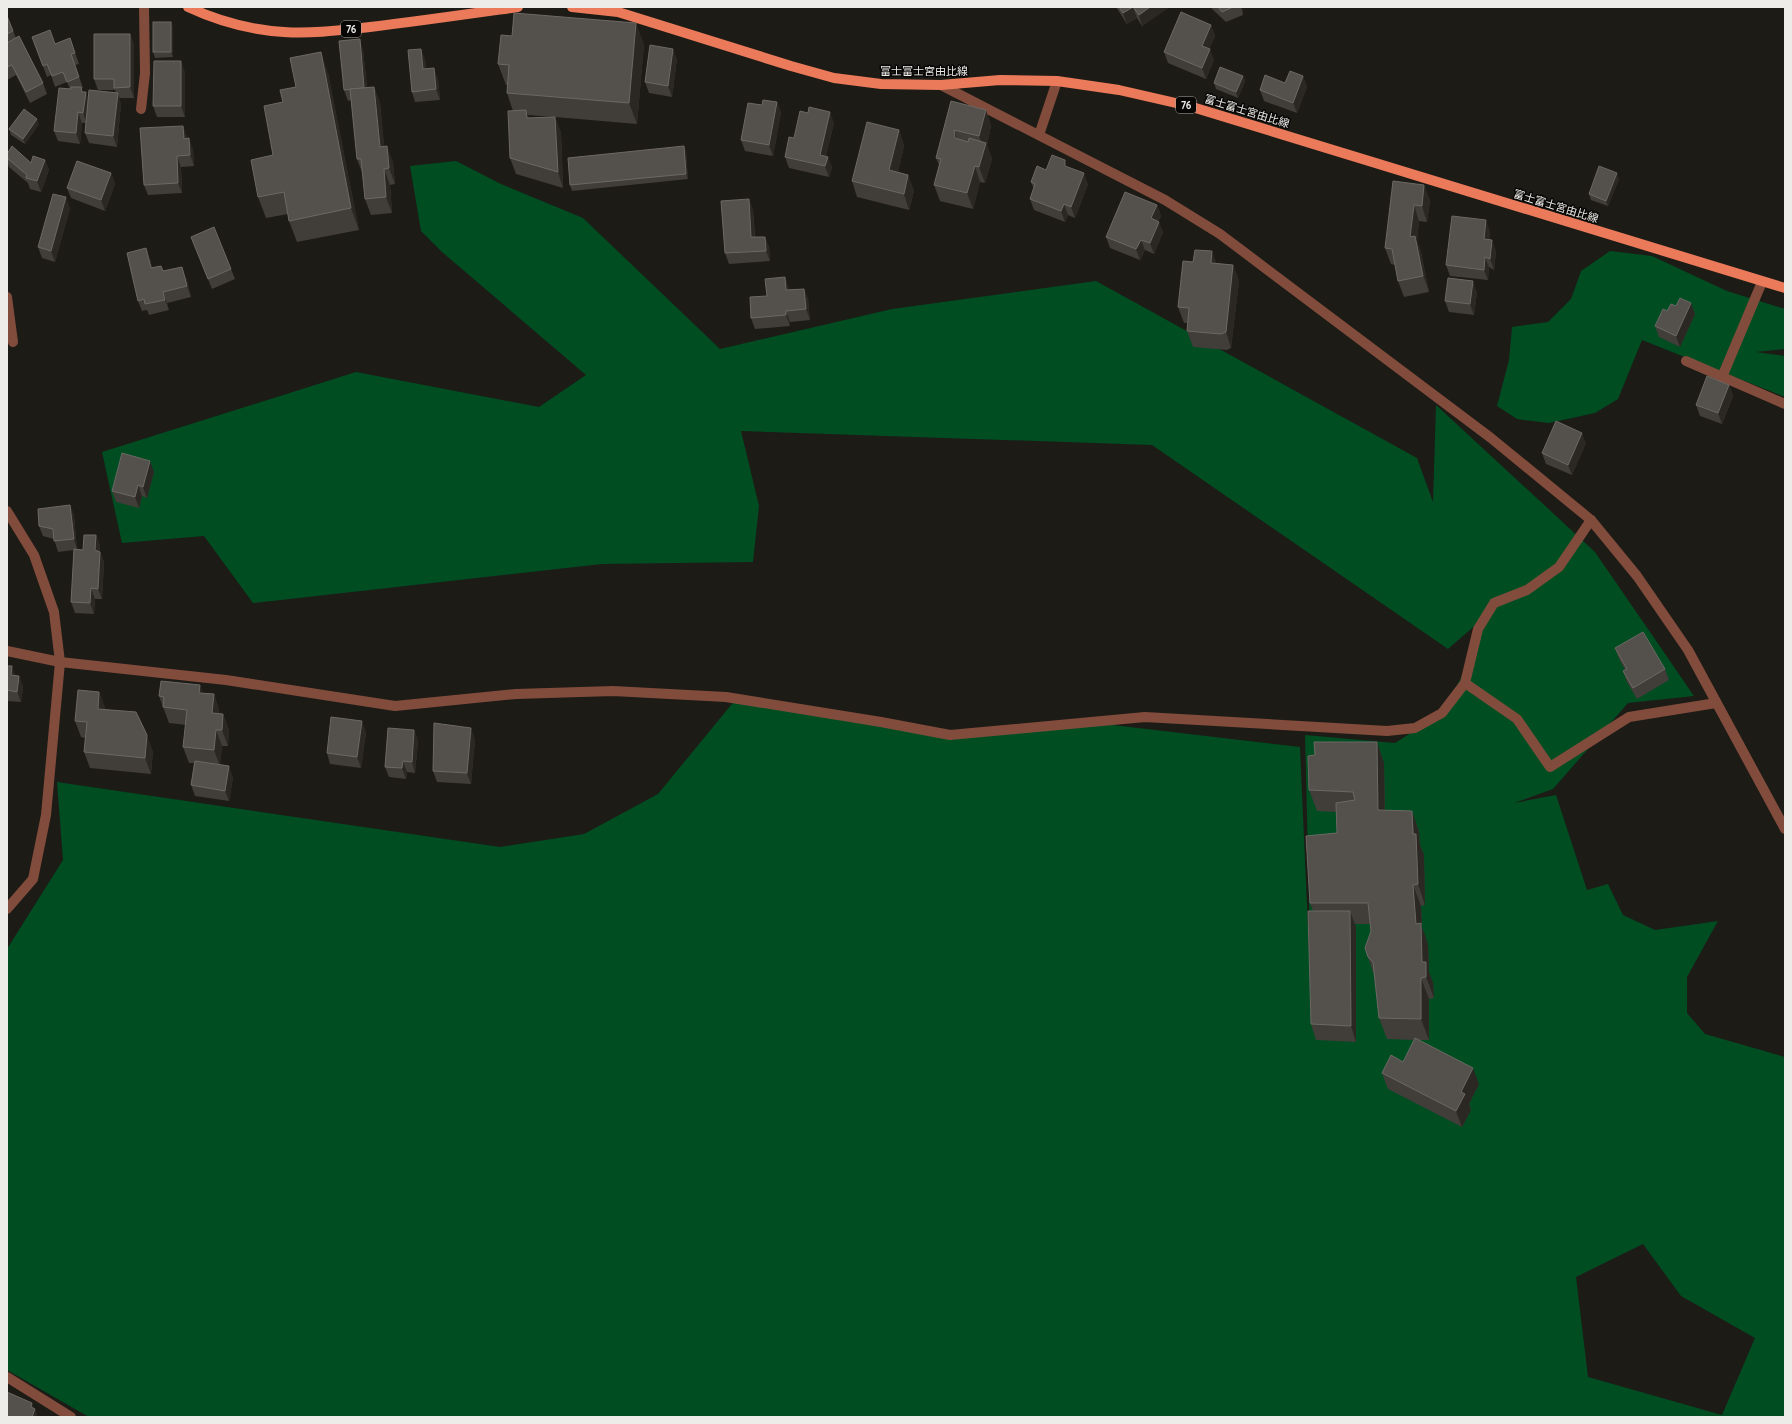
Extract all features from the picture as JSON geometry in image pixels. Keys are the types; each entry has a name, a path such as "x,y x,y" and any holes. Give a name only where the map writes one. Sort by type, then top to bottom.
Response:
{"main road":[{"name":"76","path":"188,7 208,16 246,28 285,32 348,29 429,20 518,7"},
{"name":"富士富士宮由比線","path":"572,7 618,12 834,78 881,84 942,85 1000,80 1057,81 1119,90 1190,106 1785,288"}],"street":[{"path":"141,108 145,73 144,7"},
{"path":"1039,136 1057,81"},
{"path":"942,85 1165,200 1220,234 1491,438 1591,520 1637,576 1688,650 1785,829"},
{"path":"1722,377 1762,282"},
{"path":"7,297 14,342"},
{"path":"1686,361 1785,404"},
{"path":"7,511 34,555 54,612 60,662 46,815 33,879 7,909"},
{"path":"7,651 60,662 226,680 396,706 516,694 598,692 726,697 881,722 950,735 1145,716 1387,731 1415,728 1442,713 1465,683 1478,629 1494,604 1527,590 1559,567 1591,520"},
{"path":"1465,683 1517,719 1550,767 1629,717 1716,703"},
{"path":"7,1377 71,1417"}],"green space":[{"path":"456,161 501,184 583,218 720,349 892,309 1096,281 1417,458 1433,502 1436,405 1595,552 1694,696 1628,703 1553,789 1514,803 1556,795 1587,890 1608,884 1623,915 1655,930 1718,921 1687,977 1687,1013 1705,1034 1785,1057 1785,1417 89,1417 7,1370 7,949 63,860 57,782 500,847 584,834 658,794 736,699 950,735 1087,722 1300,747 1312,1019 1305,735 1395,743 1442,713 1470,661 1486,616 1448,649 1152,445 741,431 759,506 753,562 602,564 253,603 204,536 122,543 102,452 356,372 539,407 586,375 442,252 421,231 410,166","holes":["1643,1244 1681,1296 1755,1338 1722,1415 1588,1377 1576,1277"]},
{"path":"1610,251 1652,256 1727,291 1785,309 1785,349 1756,352 1785,356 1785,397 1642,340 1618,399 1595,413 1549,423 1517,419 1497,406 1509,360 1512,327 1548,322 1571,299 1581,271"}],"building":[{"path":"1119,7 1133,7 1123,13"},
{"path":"1133,7 1150,7 1139,15"},
{"path":"1218,7 1233,7 1222,12"},
{"path":"1181,12 1211,25 1202,46 1210,49 1202,68 1164,52"},
{"path":"514,13 636,23 629,103 507,93 509,65 498,64 501,35 512,36"},
{"path":"7,16 13,31 7,34"},
{"path":"153,22 171,22 171,52 153,52"},
{"path":"50,30 55,44 70,38 75,53 71,54 79,77 67,82 63,72 52,76 47,64 43,66 32,37"},
{"path":"94,34 130,34 130,87 114,88 114,79 94,79"},
{"path":"19,36 43,83 26,92 12,65 7,67 7,43"},
{"path":"360,39 364,88 344,90 339,41"},
{"path":"650,45 673,49 668,86 645,82"},
{"path":"421,49 423,69 434,68 436,89 412,92 408,50"},
{"path":"321,52 351,208 289,221 284,192 258,197 251,160 273,155 264,106 283,102 280,90 296,87 290,58"},
{"path":"154,61 181,61 181,106 153,106"},
{"path":"1220,67 1243,76 1236,92 1214,83"},
{"path":"1290,71 1303,76 1293,103 1260,90 1265,75 1285,83"},
{"path":"71,87 81,87 82,92 86,92 83,113 78,112 76,133 54,131 59,88 71,89"},
{"path":"374,87 380,147 387,146 389,168 384,169 386,197 365,199 361,159 357,159 350,89"},
{"path":"89,90 118,93 113,136 85,133"},
{"path":"763,100 777,102 769,145 741,140 748,103 762,105"},
{"path":"951,101 986,110 979,136 954,130 955,138 968,142 969,138 986,143 979,167 975,166 967,193 934,185 941,159 936,158"},
{"path":"809,107 830,112 820,155 828,157 825,166 785,157 789,137 794,138 800,111 808,113"},
{"path":"24,109 37,119 23,139 9,129"},
{"path":"526,110 527,118 555,117 558,172 510,158 508,111"},
{"path":"867,122 899,130 889,170 908,175 904,194 852,181"},
{"path":"183,126 184,139 189,138 190,155 177,156 178,183 144,185 140,128"},
{"path":"12,146 31,163 33,156 45,160 37,181 26,178 27,175 7,158 7,154"},
{"path":"684,146 686,174 570,185 568,158"},
{"path":"1052,155 1065,160 1065,166 1084,173 1071,207 1064,204 1061,211 1030,199 1035,184 1031,182 1037,166 1046,170"},
{"path":"77,161 111,173 101,200 67,188"},
{"path":"1599,166 1617,173 1606,201 1589,194"},
{"path":"1393,181 1424,185 1422,206 1414,205 1410,237 1415,236 1423,276 1398,281 1392,249 1385,248"},
{"path":"1125,192 1157,205 1151,218 1159,222 1150,243 1141,240 1136,249 1106,237"},
{"path":"53,194 66,197 51,251 38,247"},
{"path":"749,199 751,237 765,237 766,251 725,253 721,201"},
{"path":"1452,216 1486,220 1484,239 1492,240 1490,259 1485,257 1484,270 1446,265"},
{"path":"214,227 231,269 208,279 191,237"},
{"path":"146,248 151,268 161,266 163,271 182,267 187,286 163,292 165,300 145,304 144,299 138,301 127,253"},
{"path":"1195,250 1212,251 1211,263 1233,265 1226,332 1221,334 1187,331 1189,308 1178,307 1183,261 1193,262"},
{"path":"785,277 786,290 804,289 806,309 786,311 786,315 751,318 750,297 767,296 765,279"},
{"path":"1448,278 1473,281 1470,304 1445,301"},
{"path":"1680,298 1691,303 1676,336 1655,326 1663,309 1667,311 1671,304 1676,306"},
{"path":"1707,376 1729,385 1718,413 1696,405"},
{"path":"1556,421 1582,433 1568,465 1542,453"},
{"path":"122,453 150,461 143,487 138,485 135,497 112,491"},
{"path":"70,505 74,539 54,541 53,529 39,526 38,509"},
{"path":"84,535 96,535 95,550 100,552 98,589 91,588 90,603 71,602 74,549 83,550"},
{"path":"1643,632 1665,669 1633,688 1623,671 1627,669 1615,648"},
{"path":"7,666 12,666 11,675 19,676 17,692 7,690"},
{"path":"161,681 200,685 199,693 214,694 212,713 223,714 222,730 216,730 214,750 183,747 187,710 163,707 164,697 159,696"},
{"path":"78,690 99,692 98,709 136,712 147,735 145,758 84,752 87,722 75,721"},
{"path":"331,717 362,721 357,757 327,753"},
{"path":"434,723 471,728 467,773 433,771"},
{"path":"388,728 414,730 412,762 403,761 402,768 385,767"},
{"path":"1314,742 1377,742 1378,810 1412,811 1413,834 1416,834 1418,884 1413,885 1416,924 1421,923 1422,962 1426,962 1426,977 1421,978 1421,1019 1379,1018 1373,962 1368,957 1365,948 1371,931 1368,903 1310,903 1306,836 1337,833 1336,803 1355,800 1353,792 1309,790 1308,756 1315,755"},
{"path":"195,761 229,766 225,791 191,785"},
{"path":"1308,911 1350,911 1351,1026 1311,1024"},
{"path":"1415,1038 1473,1068 1461,1092 1465,1094 1456,1111 1382,1073 1391,1055 1403,1062"},
{"path":"7,1392 32,1403 31,1407 35,1409 32,1417 7,1417"}]}
